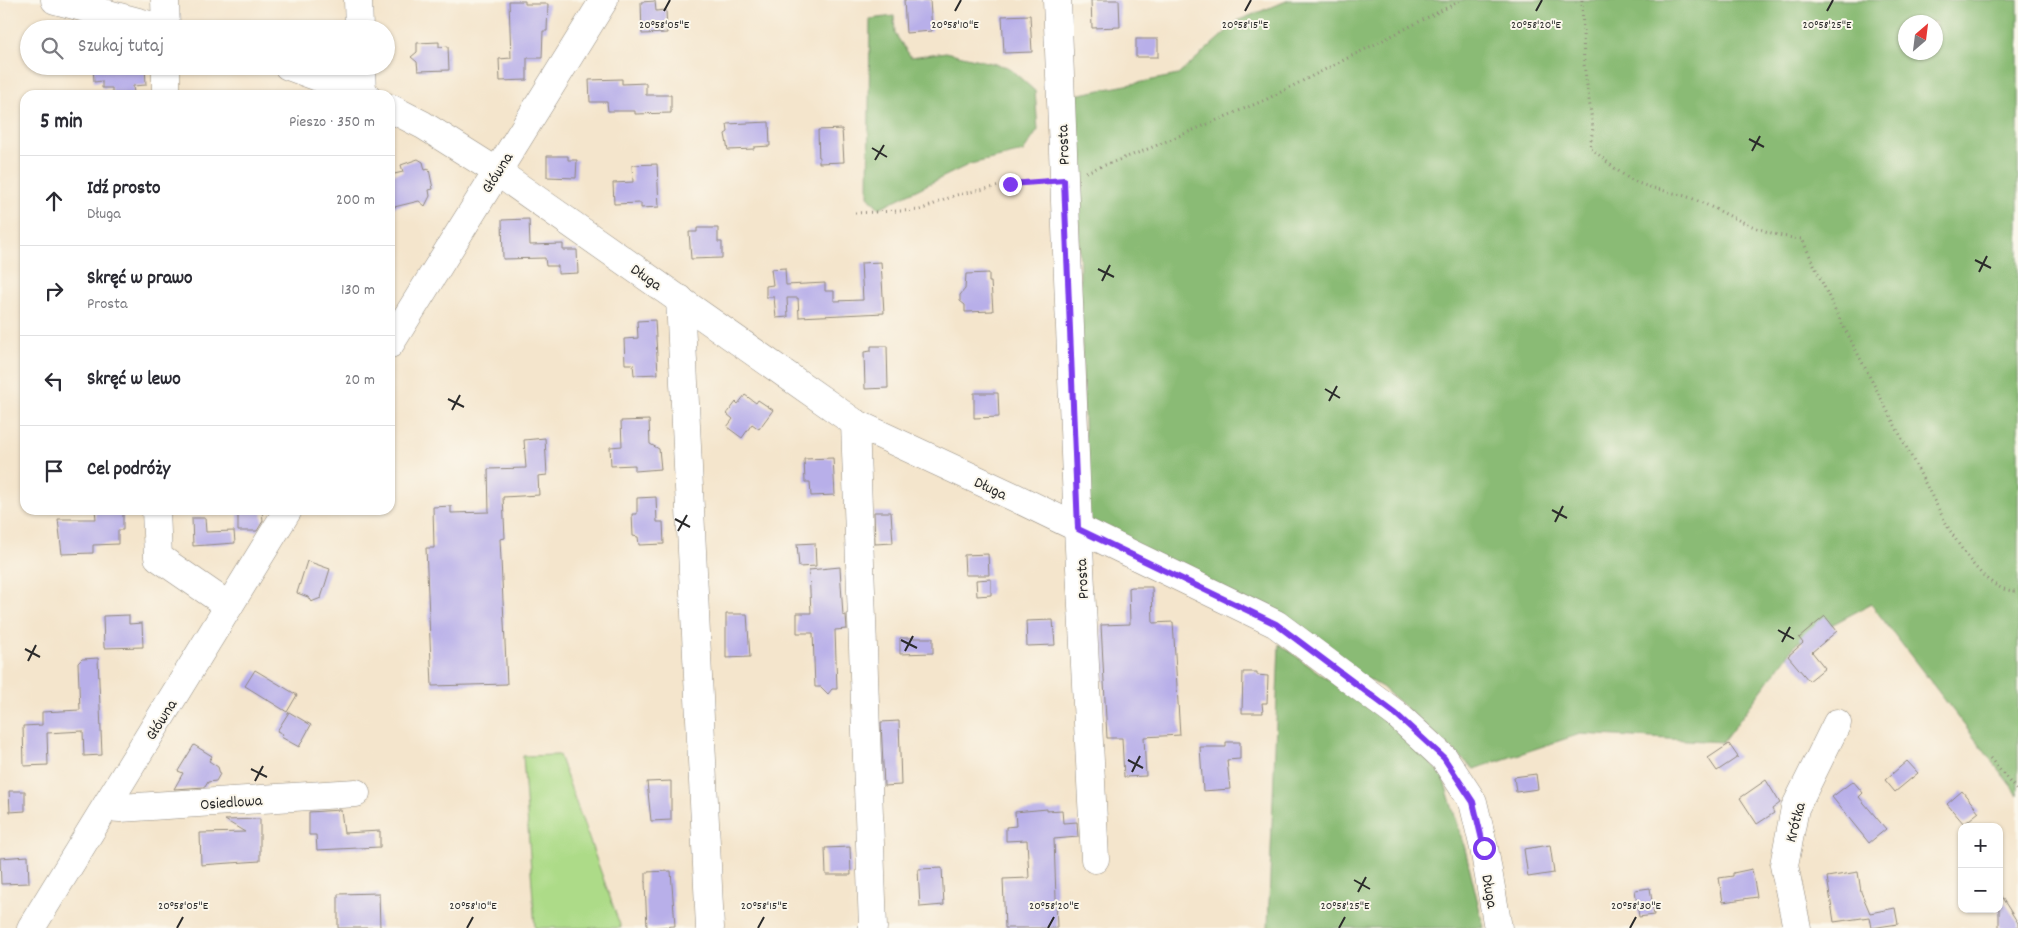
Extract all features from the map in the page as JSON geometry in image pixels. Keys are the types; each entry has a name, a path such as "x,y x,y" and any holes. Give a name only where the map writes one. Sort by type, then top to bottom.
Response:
{"street":[{"path":"164,0 165,20"},
{"path":"358,0 359,20"},
{"path":"579,0 586,27"},
{"name":"Główna","path":"395,336 604,0"},
{"name":"Prosta","path":"1057,0 1078,529 1095,859"},
{"path":"60,1 131,20"},
{"path":"166,75 166,90"},
{"path":"324,75 363,85"},
{"name":"Długa","path":"395,111 423,125 496,171 855,423 1276,624 1396,714 1444,758 1473,802 1484,848 1498,928"},
{"path":"680,299 710,928"},
{"path":"855,423 873,928"},
{"path":"156,515 158,557 229,606"},
{"name":"Główna","path":"31,928 285,515"},
{"name":"Krótka","path":"1797,928 1784,864 1795,808 1837,723"},
{"name":"Osiedlowa","path":"106,807 120,808 356,793"}],"path":[{"path":"855,213 920,210 956,195 1010,184 1064,180 1143,151 1265,100 1462,0"},
{"path":"1582,0 1584,64 1593,128 1590,147 1617,170 1635,182 1696,200 1744,223 1786,238 1802,239 1835,310 1948,530 1972,563 1994,585 2011,592 2018,591"},
{"path":"1990,758 2018,792"}],"green space":[{"path":"1289,0 2018,0 2018,795 1871,604 1797,643 1723,742 1580,734 1474,769 1382,687 1087,522 1075,95 1178,75 1239,20"},
{"path":"894,16 895,34 911,57 946,52 1008,67 1035,91 1038,130 1023,152 970,164 879,208 868,196 870,19"},
{"path":"1279,644 1403,733 1443,777 1465,849 1484,928 1268,928"},
{"path":"559,755 621,928 535,928 523,756"}],"building":[{"path":"904,0 930,0 932,31 906,33"},
{"path":"1091,0 1119,0 1120,27 1092,28"},
{"path":"509,1 525,1 525,4 548,4 547,31 543,31 542,58 527,58 527,80 500,81 499,59 511,58"},
{"path":"655,1 656,11 666,10 667,33 642,34 641,2"},
{"path":"1030,15 1032,52 1004,53 1002,16"},
{"path":"1136,39 1158,39 1158,57 1136,57"},
{"path":"439,42 439,47 448,46 449,70 418,71 417,62 411,57 417,52 417,43"},
{"path":"94,75 145,75 146,85 133,86 134,90 112,90 112,88 102,88 102,81 94,82"},
{"path":"622,79 622,84 646,83 646,95 671,95 671,113 635,114 635,111 608,111 607,102 590,102 589,80"},
{"path":"769,122 770,146 728,150 725,134 728,132 727,124"},
{"path":"842,129 844,162 819,163 818,130"},
{"path":"547,156 568,156 568,160 577,160 576,178 547,177"},
{"path":"418,159 423,162 425,170 429,169 433,189 429,190 430,196 425,206 419,201 395,207 395,174 403,172 401,165"},
{"path":"657,164 659,207 641,208 641,203 614,204 613,183 633,182 632,165"},
{"path":"529,219 530,245 563,244 563,250 577,250 578,273 558,274 558,266 546,266 545,258 503,259 502,220"},
{"path":"697,228 718,228 718,242 722,242 722,258 691,259 689,232 697,232"},
{"path":"881,262 884,313 799,317 798,298 787,298 788,317 776,318 774,297 766,297 766,286 773,285 771,269 785,268 786,285 825,283 825,291 834,291 834,301 863,300 861,263"},
{"path":"989,273 993,311 965,312 965,305 960,301 960,295 965,289 966,274"},
{"path":"655,320 658,374 634,375 633,364 625,364 624,339 638,338 637,321"},
{"path":"871,346 887,346 888,388 865,389 864,352 871,351"},
{"path":"974,393 998,393 999,417 974,418"},
{"path":"745,395 756,403 758,400 773,410 759,429 752,424 742,438 727,427 733,419 727,414 736,402 738,404"},
{"path":"649,420 650,444 659,449 661,469 635,471 635,465 611,466 610,447 622,446 621,421"},
{"path":"545,438 547,475 538,476 539,495 503,497 505,538 500,539 507,684 432,686 426,548 434,548 433,507 451,506 451,513 489,512 488,469 526,468 524,440"},
{"path":"833,458 835,495 811,496 810,482 805,482 804,459"},
{"path":"656,497 657,522 663,522 664,544 639,545 638,537 633,536 632,514 637,514 637,498"},
{"path":"874,512 891,512 893,543 875,544"},
{"path":"96,515 123,515 123,530 118,530 118,544 93,545 93,553 62,554 58,519 96,519"},
{"path":"238,515 262,515 263,521 257,531 238,531"},
{"path":"192,518 205,518 206,532 234,531 235,543 193,546"},
{"path":"815,543 816,566 799,567 797,544"},
{"path":"988,554 989,575 965,575 964,555"},
{"path":"307,561 330,569 321,598 311,602 308,597 297,593"},
{"path":"840,567 843,616 846,615 847,629 835,630 837,689 832,689 828,694 821,687 815,687 813,633 797,633 797,613 811,613 809,570"},
{"path":"991,579 991,595 977,596 976,580"},
{"path":"1152,587 1153,623 1173,622 1180,735 1144,737 1146,776 1124,777 1122,738 1107,738 1101,625 1130,624 1129,588"},
{"path":"726,614 747,614 750,657 726,658"},
{"path":"129,615 129,624 142,623 143,647 104,648 103,616"},
{"path":"1825,616 1837,631 1812,652 1825,668 1809,681 1788,656 1803,643 1799,638"},
{"path":"1053,620 1055,645 1027,646 1026,621"},
{"path":"900,638 933,638 933,653 900,654"},
{"path":"98,658 102,755 84,756 83,731 47,733 48,765 24,766 23,726 42,725 42,712 80,710 78,663 82,659"},
{"path":"255,670 297,695 287,712 245,686"},
{"path":"1243,672 1257,672 1257,675 1268,676 1267,703 1262,703 1263,713 1242,713"},
{"path":"289,712 311,725 299,747 281,737 283,734 277,731"},
{"path":"899,721 901,785 884,786 881,722"},
{"path":"1226,742 1240,742 1240,759 1227,760 1230,789 1203,791 1200,747 1226,747"},
{"path":"1729,744 1738,757 1717,771 1708,758"},
{"path":"194,745 212,756 209,761 218,767 220,774 216,781 208,782 205,787 174,789 183,773 178,771"},
{"path":"1907,761 1918,773 1895,792 1885,780"},
{"path":"1536,774 1538,789 1516,792 1514,777"},
{"path":"1766,780 1780,803 1772,809 1774,813 1757,824 1740,798"},
{"path":"671,781 671,820 651,821 647,782"},
{"path":"1853,781 1863,793 1859,797 1886,829 1869,843 1832,797"},
{"path":"9,791 25,791 25,811 10,812"},
{"path":"1962,791 1979,812 1963,823 1947,804"},
{"path":"1047,809 1047,811 1062,810 1063,823 1077,822 1078,837 1054,839 1057,928 1005,928 1003,879 1029,878 1027,840 1006,841 1006,827 1016,826 1015,812"},
{"path":"341,810 344,833 380,831 380,847 317,850 316,835 309,835 309,812"},
{"path":"260,819 260,861 201,865 200,833 245,832 225,820"},
{"path":"1550,845 1554,873 1528,877 1524,849"},
{"path":"850,847 851,875 826,875 825,848"},
{"path":"28,856 29,883 1,884 0,858"},
{"path":"942,868 944,905 920,907 918,869"},
{"path":"1752,869 1757,897 1723,902 1719,878 1733,876 1733,873"},
{"path":"671,871 675,926 647,928 646,872"},
{"path":"1858,872 1861,892 1870,913 1895,908 1898,924 1871,928 1869,917 1834,922 1827,877"},
{"path":"1650,888 1654,915 1639,917 1635,890"},
{"path":"379,893 380,928 338,928 338,894"},
{"path":"2003,899 2018,923 2018,928 1999,928 1999,913 2003,913"}],"route":[{"path":"1010,184 1064,180 1078,529 1276,624 1396,714 1444,758 1473,802 1484,848"}]}
